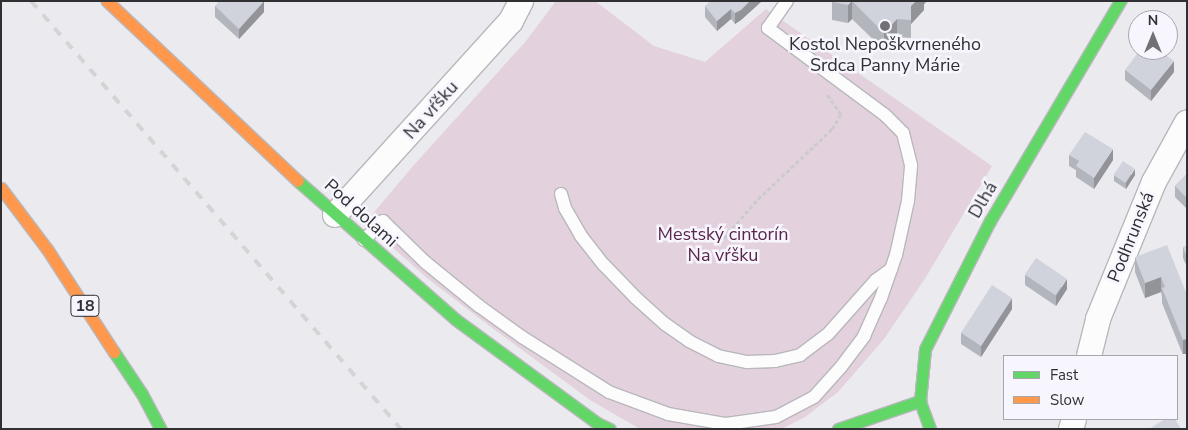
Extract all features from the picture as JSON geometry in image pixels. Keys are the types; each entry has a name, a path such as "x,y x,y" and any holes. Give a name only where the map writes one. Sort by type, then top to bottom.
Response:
{"street":[{"name":"Pod dolami","path":"107,1 335,215 455,319 597,423 610,429"},
{"name":"Na vŕšku","path":"335,215 511,22 521,1"},
{"name":"Dlhá","path":"930,429 920,401 925,349 990,221 1120,1"},
{"name":"Podhrunská","path":"1089,355 1098,319 1154,182 1187,122"},
{"name":"18","path":"1,188 47,249 142,394 161,429"},
{"path":"838,429 868,417 920,401"}],"lane":[{"path":"364,240 383,221 425,262 479,306 579,374 609,392 668,414 726,424 776,418 814,397 841,367 864,336 891,269 908,201 911,164 903,133 885,115 768,28 787,1"},
{"path":"561,194 565,208 581,236 623,285 665,324 689,341 718,356 747,362 775,361 800,355 828,334 876,280 891,269"}],"path":[{"path":"724,238 758,198 832,130 841,114 826,92 820,66"}],"green space":[{"name":"Mestský cintorín Na vŕšku","path":"556,1 595,1 654,46 705,62 766,9 992,166 926,277 884,339 838,392 805,417 781,429 640,429 590,400 483,321 427,278 365,223 413,166 526,41"}],"building":[{"path":"219,1 264,1 239,29 215,6"},
{"path":"710,1 750,1 741,10 735,13 731,9 717,21 705,6"},
{"path":"832,1 852,1 848,5"},
{"path":"852,1 916,1 911,6 911,20 897,19 884,33"},
{"path":"1132,60 1174,61 1151,90 1125,70"},
{"path":"1085,132 1113,149 1094,178 1076,166 1079,161 1069,155"},
{"path":"1123,161 1135,169 1125,183 1113,175"},
{"path":"1187,174 1187,198 1175,186"},
{"path":"1167,245 1187,295 1187,339 1183,340 1162,288 1165,287 1161,277 1145,283 1135,257"},
{"path":"1187,246 1187,257 1183,247"},
{"path":"1036,258 1067,279 1055,295 1025,275"},
{"path":"992,285 1012,298 981,346 961,333"},
{"path":"1163,420 1176,420 1181,429 1149,429"}],"railway":[{"path":"31,1 401,429"}],"traffic: fast":[{"path":"930,429 920,401 925,349 990,221 1120,1"},
{"path":"298,181 455,319 597,423 610,429"},
{"path":"114,352 142,394 161,429"},
{"path":"838,429 920,401"}],"traffic: slow":[{"path":"107,1 298,181"},
{"path":"1,188 47,249 114,352"}],"place":[{"name":"Kostol Nepoškvrneného Srdca Panny Márie","path":"885,26"}]}
